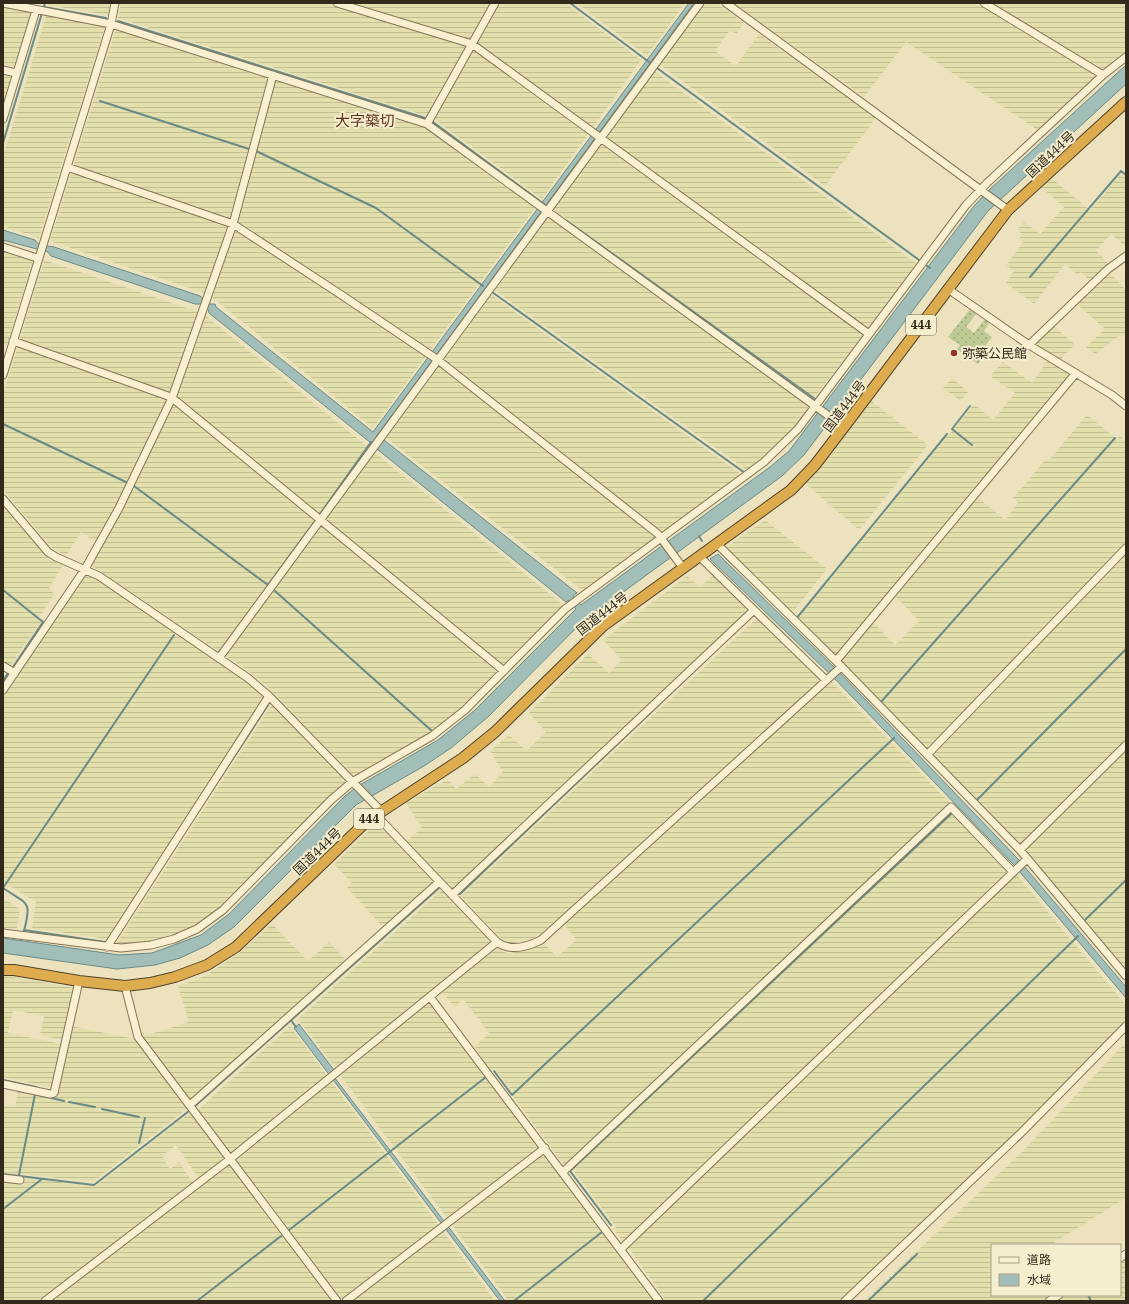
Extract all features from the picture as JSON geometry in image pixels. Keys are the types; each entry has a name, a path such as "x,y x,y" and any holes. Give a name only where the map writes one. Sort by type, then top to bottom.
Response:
{"highway":[{"name":"国道444号","path":"3,970 14,970 79,981 126,986 150,983 175,977 207,965 236,947 378,813 463,758 495,732 603,626 791,490 815,465 844,427 948,289 1005,207 1126,102"}],"street":[{"path":"3,3 111,24 427,124 844,427"},
{"path":"3,375 37,255 44,242 111,24 115,3"},
{"path":"337,3 472,44 598,134 869,334"},
{"path":"427,124 495,3"},
{"path":"219,658 380,438 434,357 598,134 700,3"},
{"path":"726,3 1005,207"},
{"path":"984,3 1103,75"},
{"path":"3,119 16,73 41,11"},
{"path":"3,933 23,934 107,947 151,946 174,939 197,929 223,910 331,800 352,782 432,736 465,710 574,602 662,539 770,457 798,429 817,406 923,262 983,190 1103,75 1126,58"},
{"path":"3,70 16,73"},
{"path":"3,690 85,569 119,508 172,398 233,224 273,75"},
{"path":"67,167 233,224 434,357 662,539 683,568"},
{"path":"3,247 37,255"},
{"path":"1029,345 1108,269 1126,256"},
{"path":"948,289 1029,345 1076,373 1126,406"},
{"path":"13,341 172,398 504,671"},
{"path":"3,498 48,552 56,558 99,576 248,678 269,696 372,802 378,813 440,882 497,942 507,948 512,949 541,940 828,679 1076,373"},
{"path":"716,545 928,755 1020,850 1025,860 1126,976"},
{"path":"928,755 1126,548"},
{"path":"701,556 754,610 828,679"},
{"path":"452,895 754,610"},
{"path":"3,666 15,673"},
{"path":"107,947 269,696"},
{"path":"1020,850 1126,744"},
{"path":"563,1172 951,807 1014,871"},
{"path":"622,1249 1025,860"},
{"path":"190,1105 440,882"},
{"path":"45,1301 230,1159 497,942"},
{"path":"3,1084 50,1094 54,1093 79,981"},
{"path":"126,986 138,1037 338,1301"},
{"path":"430,997 622,1249 659,1301"},
{"path":"846,1301 1022,1132 1126,1026"},
{"path":"346,1301 545,1148"},
{"path":"3,1178 20,1180"}],"shaded area":[{"path":"49,3 110,3 108,15 48,5"},
{"path":"121,3 492,3 427,116 118,18"},
{"path":"499,3 565,3 641,60 542,199 434,119"},
{"path":"576,3 685,3 647,56"},
{"path":"703,3 716,3 744,23 736,34 730,30 715,51 736,66 759,34 876,118 825,186 659,64"},
{"path":"734,3 1126,3 1126,55 1039,131 906,42 864,97"},
{"path":"3,6 32,13 15,67 3,64"},
{"path":"46,16 105,26 39,238 3,226 3,157"},
{"path":"116,28 269,77 230,219 204,293 50,241"},
{"path":"654,71 918,265 814,398 553,209"},
{"path":"3,73 12,75 3,109"},
{"path":"275,79 426,128 535,208 373,428 212,297 236,229"},
{"path":"1121,174 1126,178 1126,247 1111,234 1096,251 1109,264 1090,281 1081,272 1078,275 1065,264 1034,304 1006,283 1014,271 1006,265 1023,242 1019,239 1022,235 1018,229 1024,222 1040,234 1064,207 1041,187 1051,178 1090,210"},
{"path":"548,215 811,406 779,447 748,471 493,289"},
{"path":"3,250 33,259 7,345 3,343"},
{"path":"44,260 199,312 171,393 117,506 96,542 81,532 66,556 51,547 3,490 3,394"},
{"path":"1109,272 1126,290 1126,337 1120,335 1095,354 1086,347 1105,329 1077,304"},
{"path":"490,294 742,475 583,591 385,437"},
{"path":"206,316 563,605 464,709 408,747 357,774 351,774 269,688 250,672 91,565 121,511 174,403"},
{"path":"1052,325 1075,344 1061,359 1034,344"},
{"path":"1048,360 1071,374 836,658 797,620 974,404 993,420 1015,393 990,376 1003,362 1032,383"},
{"path":"952,378 968,392 961,401 943,388"},
{"path":"870,400 928,445 859,530 806,484"},
{"path":"1087,415 1117,439 1120,436 1126,441 1126,543 927,751 840,661 873,622 895,645 919,621 896,597 977,497 1005,520 1018,503 1013,498 1046,459 1049,460"},
{"path":"3,504 50,560 63,565 49,588 54,594 38,619 41,622 10,666 3,662"},
{"path":"765,520 827,569 792,613 725,548"},
{"path":"1126,553 1126,971 1083,919 979,804 931,755"},
{"path":"86,574 96,578 244,680 264,698 107,939 32,928 36,902 3,882 3,695"},
{"path":"714,575 750,610 452,890 405,842 422,828 406,803 448,779 456,789 475,774 489,787 503,772 490,751 509,735 526,751 546,732 529,713 588,654 609,673 622,660 603,640 687,576 700,587"},
{"path":"758,617 821,680 536,938 509,944 503,941 461,896"},
{"path":"831,681 950,803 946,807 1008,872 624,1242 614,1230 616,1227 569,1165 564,1165 514,1098 512,1091 495,1069 489,1069 475,1047 489,1033 463,999 455,1007 442,992 498,947 507,954 544,943 557,957 576,940 563,923"},
{"path":"272,704 346,781 221,907 196,927 151,943 116,944"},
{"path":"378,822 435,882 384,928 347,888 352,883 334,864"},
{"path":"1016,874 1126,1005 1125,1025 1020,1130 842,1301 666,1301 628,1247"},
{"path":"443,889 493,942 336,1069 298,1019"},
{"path":"3,898 20,909 17,928 3,928"},
{"path":"272,924 308,961 329,942 347,961 191,1100 141,1037 189,1022 178,986 205,976 237,955"},
{"path":"3,975 74,988 63,1040 40,1035 44,1016 13,1010 8,1033 62,1044 53,1088 3,1077"},
{"path":"429,1002 654,1301 509,1301 340,1075"},
{"path":"71,1026 135,1039 188,1108 93,1182 3,1172 3,1105 15,1107 18,1090 57,1097"},
{"path":"290,1026 495,1301 343,1301 198,1110"},
{"path":"1126,1042 1126,1198 1055,1242 1056,1244 991,1244 991,1296 1050,1296 1042,1301 864,1301 1024,1150"},
{"path":"191,1112 334,1301 3,1301 3,1179 22,1182 24,1178 96,1186","holes":["176,1145 199,1179 193,1183 179,1162 170,1169 162,1156"]},
{"path":"1126,1259 1126,1301 1057,1301 1064,1296 1121,1296 1121,1262"}],"green space":[{"path":"970,309 976,314 966,327 974,333 985,319 989,323 984,331 992,337 982,350 986,354 978,364 957,349 960,345 948,337"}],"water":[{"path":"689,3 694,3 376,437 382,442 384,440 577,593 573,596 581,605 770,467 789,451 974,206 989,190 1126,65 1126,84 988,211 804,455 782,476 581,623 489,716 451,748 424,766 356,805 234,927 208,945 180,958 155,965 117,969 3,953 3,938 119,955 152,953 201,935 229,914 345,796 358,786 438,740 475,710 576,609 569,600 566,602 377,449 379,446 373,441 371,443 209,313 208,309 200,304 195,304 51,256 48,252 3,240 3,230 35,240 42,246 54,247 200,296 210,304 215,304 216,307 373,432"},
{"path":"718,554 838,671 1018,859 1126,987 1126,998 1014,865 833,677 710,559"},
{"path":"299,1024 334,1070 331,1073 505,1301 500,1301 294,1028"}],"waterway":[{"path":"3,143 45,3"},
{"path":"570,3 649,62"},
{"path":"44,7 106,18"},
{"path":"118,21 425,118"},
{"path":"657,68 930,268"},
{"path":"100,101 249,149"},
{"path":"433,122 544,204"},
{"path":"256,151 376,208 483,286"},
{"path":"1030,277 1121,171 1126,175"},
{"path":"567,221 815,399"},
{"path":"492,292 745,473"},
{"path":"970,406 952,429 972,445"},
{"path":"3,424 128,483"},
{"path":"796,619 947,434"},
{"path":"881,702 1115,438"},
{"path":"320,514 371,442"},
{"path":"134,486 268,585 315,521"},
{"path":"699,536 702,541"},
{"path":"3,590 43,622 13,667"},
{"path":"275,591 432,731"},
{"path":"3,888 174,635"},
{"path":"976,801 1126,649"},
{"path":"460,894 711,655"},
{"path":"3,681 8,673"},
{"path":"194,818 268,705"},
{"path":"494,1071 512,1095 894,738"},
{"path":"611,1225 570,1171 951,814"},
{"path":"1084,921 1126,880"},
{"path":"195,1106 440,887"},
{"path":"3,888 26,904 28,914 24,931"},
{"path":"24,930 105,942"},
{"path":"703,1301 1078,936"},
{"path":"291,1020 296,1027"},
{"path":"289,1230 486,1077"},
{"path":"3,1080 36,1087"},
{"path":"19,1175 35,1094 64,1101"},
{"path":"69,1102 95,1107"},
{"path":"102,1109 139,1117"},
{"path":"3,1174 94,1185 189,1111"},
{"path":"139,1143 145,1118"},
{"path":"3,1209 42,1179"},
{"path":"514,1301 602,1232"},
{"path":"197,1301 281,1236"},
{"path":"868,1301 917,1254"},
{"path":"1088,1296 1091,1301"}],"place":[{"name":"弥築公民館","path":"954,353"}],"district":[{"name":"大字築切","path":"365,121"}]}
